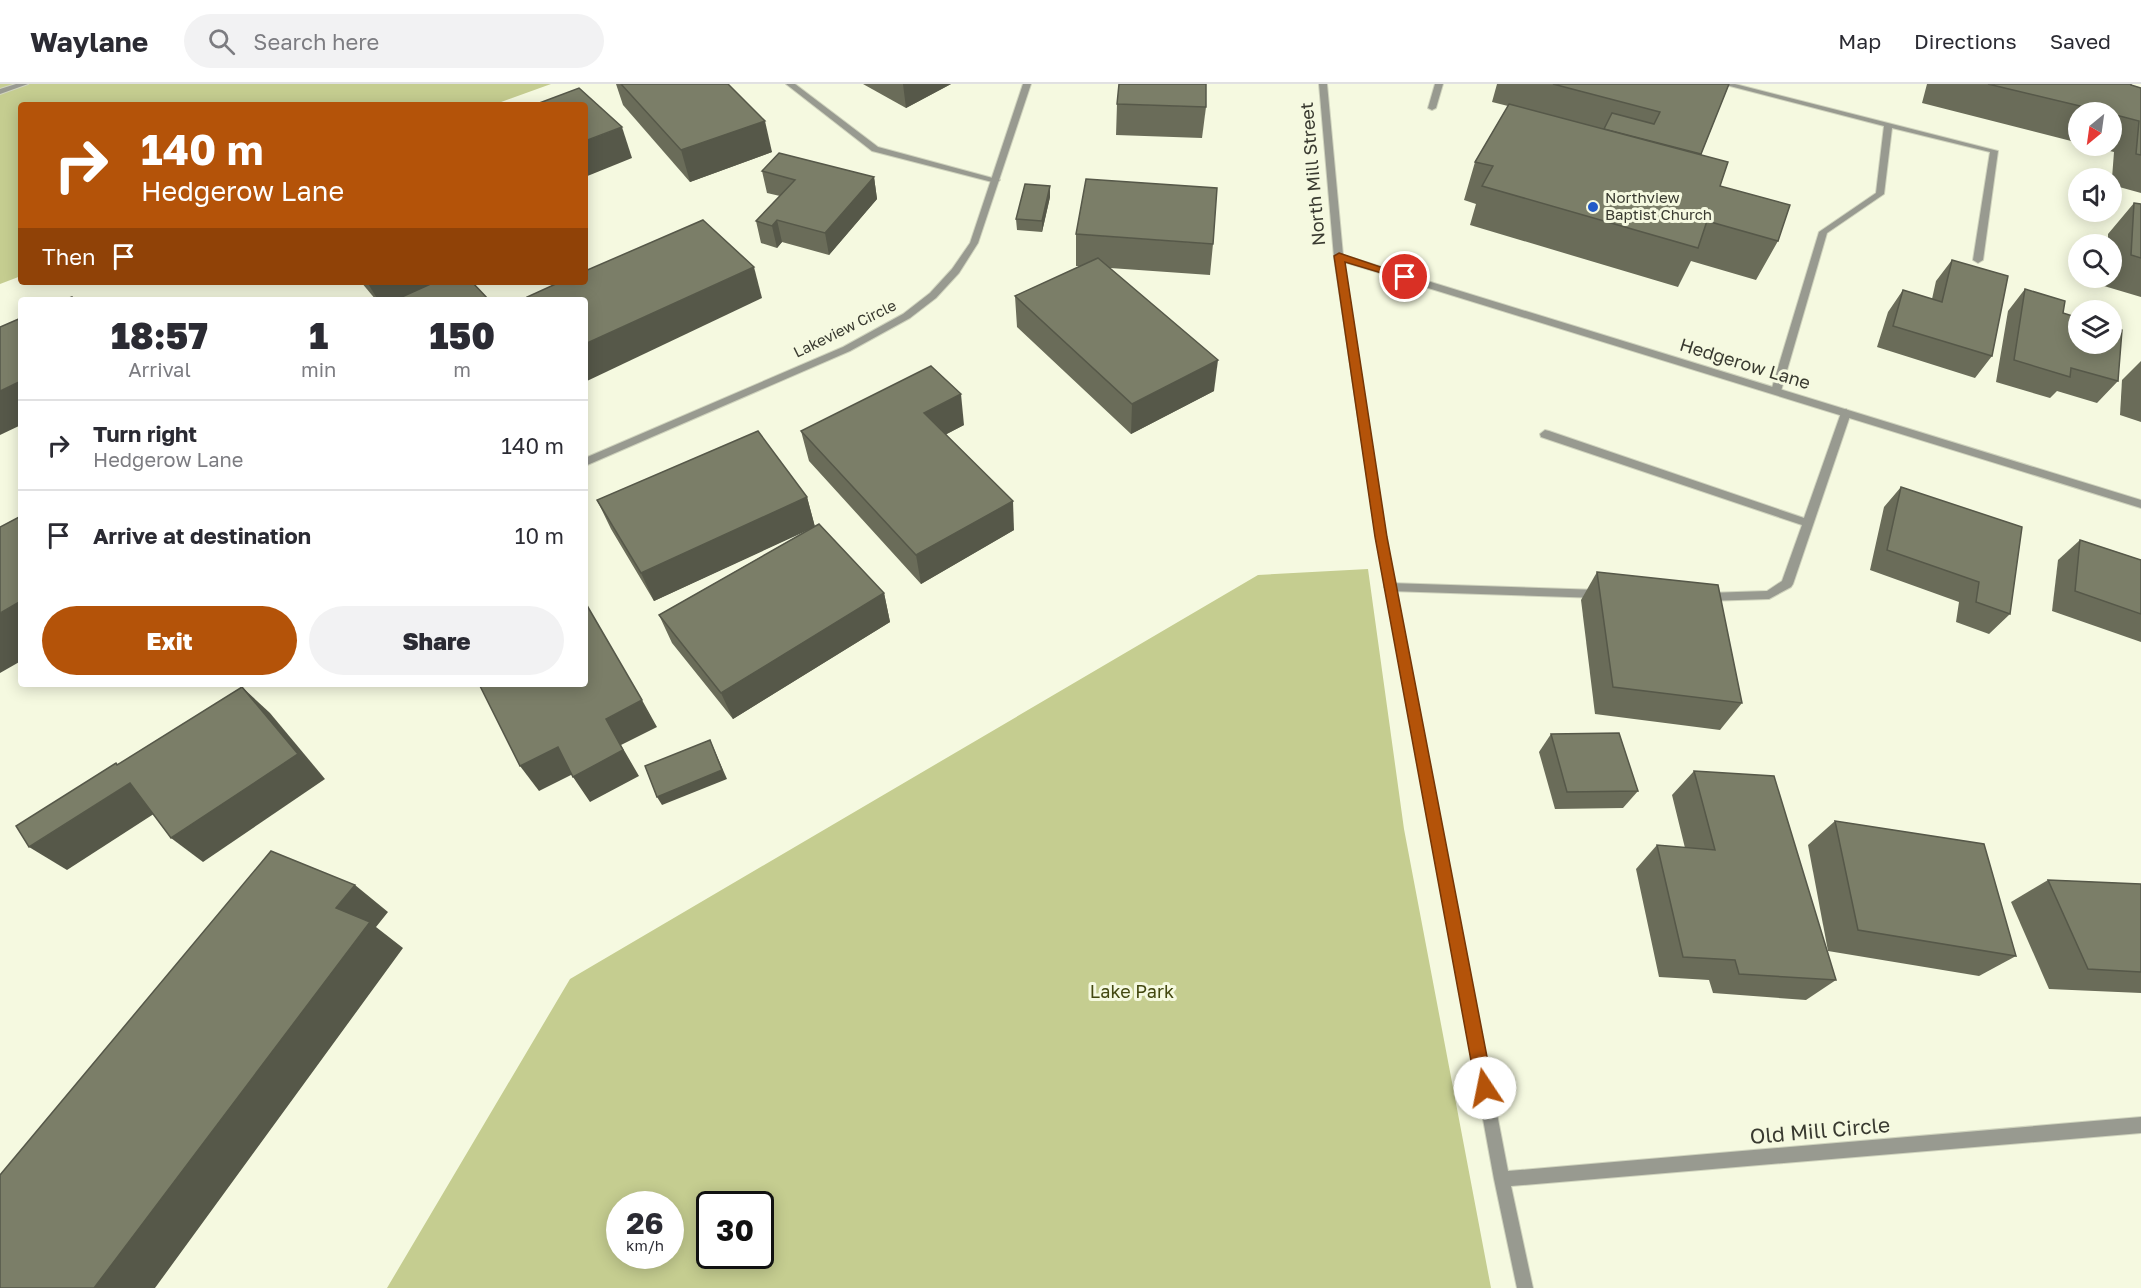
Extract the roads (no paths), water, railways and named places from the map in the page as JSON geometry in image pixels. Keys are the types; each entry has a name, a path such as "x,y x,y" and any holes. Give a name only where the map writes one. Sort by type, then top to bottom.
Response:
{"street":[{"path":"0,92 24,84"},
{"path":"790,84 875,149 996,180"},
{"name":"Lakeview Circle","path":"588,461 854,345 905,317 939,290 966,259 982,225 1027,84"},
{"name":"North Mill Street","path":"1323,84 1339,256 1381,537 1502,1179 1525,1288"},
{"path":"1432,108 1439,84"},
{"path":"1726,84 1994,151 1978,260"},
{"path":"1776,392 1823,232 1880,194 1888,125"},
{"name":"Hedgerow Lane","path":"1339,256 2141,504"},
{"path":"1693,597 1769,595 1787,584 1846,413"},
{"path":"1545,434 1808,523"},
{"path":"1390,587 1612,594"},
{"name":"Old Mill Circle","path":"1502,1179 2141,1125"}],"place":[{"name":"Northview Baptist Church","path":"1593,207"}],"park label":[{"name":"Lake Park","path":"1132,992"}]}
